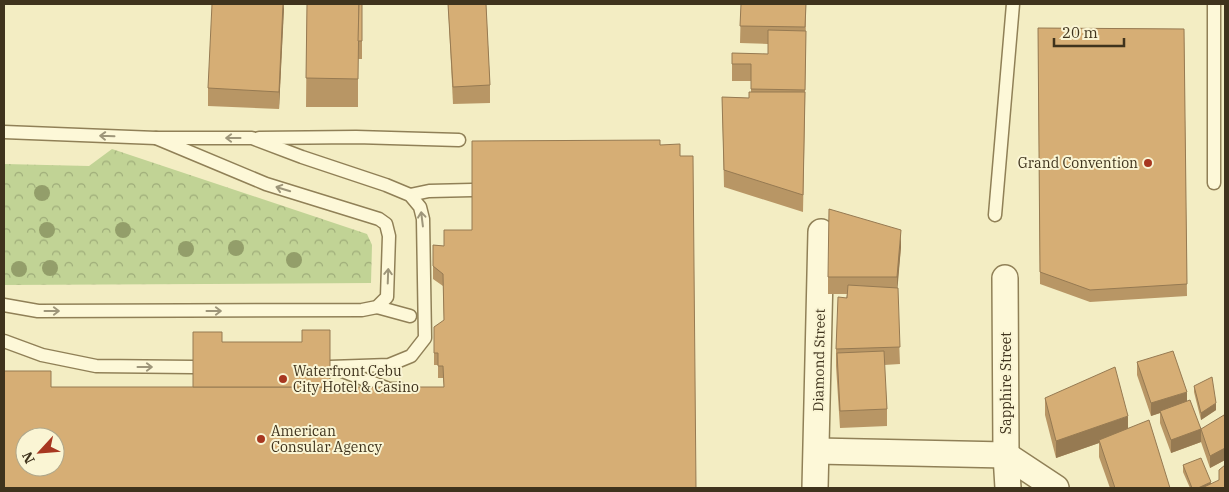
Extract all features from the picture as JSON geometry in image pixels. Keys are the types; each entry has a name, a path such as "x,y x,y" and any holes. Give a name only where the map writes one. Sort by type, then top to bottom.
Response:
{"street":[{"name":"Diamond Street","path":"815,488 821,232"},
{"name":"Sapphire Street","path":"1005,278 1006,456 1008,488"},
{"path":"817,451 1006,456 1056,488"}],"lane":[{"path":"995,215 1012,4"},
{"path":"1214,4 1214,183"},
{"path":"4,132 156,138 356,137 459,140"},
{"path":"156,138 266,184 379,219 386,224 389,236 387,297 377,307"},
{"path":"252,138 386,185 410,195 420,207 423,219 425,338 411,356 389,365 330,367 389,389 416,389"},
{"path":"410,195 429,191 472,190"},
{"path":"4,305 38,312 362,310 377,307 410,316"},
{"path":"4,341 42,354 96,366 193,367"}],"green space":[{"path":"112,149 367,234 372,245 371,283 4,285 4,164 89,166"}],"building":[{"path":"212,4 283,4 279,92 208,88"},
{"path":"307,4 359,4 358,79 306,78"},
{"path":"359,4 362,4 362,41 358,41"},
{"path":"448,4 486,4 490,85 453,87"},
{"path":"741,4 806,4 805,27 740,26"},
{"path":"1038,28 1184,29 1187,284 1090,290 1040,272"},
{"path":"768,30 806,31 805,90 751,89 751,64 732,64 732,53 768,54"},
{"path":"749,92 805,92 803,195 724,170 722,97 749,98"},
{"name":"Waterfront Cebu City Hotel & Casino","path":"660,140 660,145 680,144 680,156 693,156 696,488 4,488 4,371 51,371 51,387 444,387 443,366 438,366 438,353 434,353 434,327 444,320 443,274 433,266 433,245 444,246 444,230 472,230 472,141"},
{"path":"829,209 901,230 897,277 828,277"},
{"path":"848,285 898,288 900,347 836,349 838,297 847,298"},
{"path":"302,330 330,330 330,387 193,387 193,332 222,332 222,342 302,342"},
{"path":"884,351 887,409 840,411 837,353"},
{"path":"1173,351 1187,392 1151,403 1137,362"},
{"path":"1115,367 1128,416 1056,441 1045,398"},
{"path":"1212,377 1216,403 1201,413 1194,386"},
{"path":"1190,400 1201,429 1171,440 1160,411"},
{"path":"1224,415 1225,448 1210,456 1201,429"},
{"path":"1149,420 1170,488 1115,488 1099,440"},
{"path":"1201,458 1211,482 1198,488 1192,488 1183,465"},
{"path":"1225,465 1225,488 1205,488 1219,480 1219,470"}],"place":[{"name":"Grand Convention","path":"1148,163"},
{"name":"Waterfront Cebu City Hotel & Casino","path":"283,379"},
{"name":"American Consular Agency","path":"261,439"}]}
